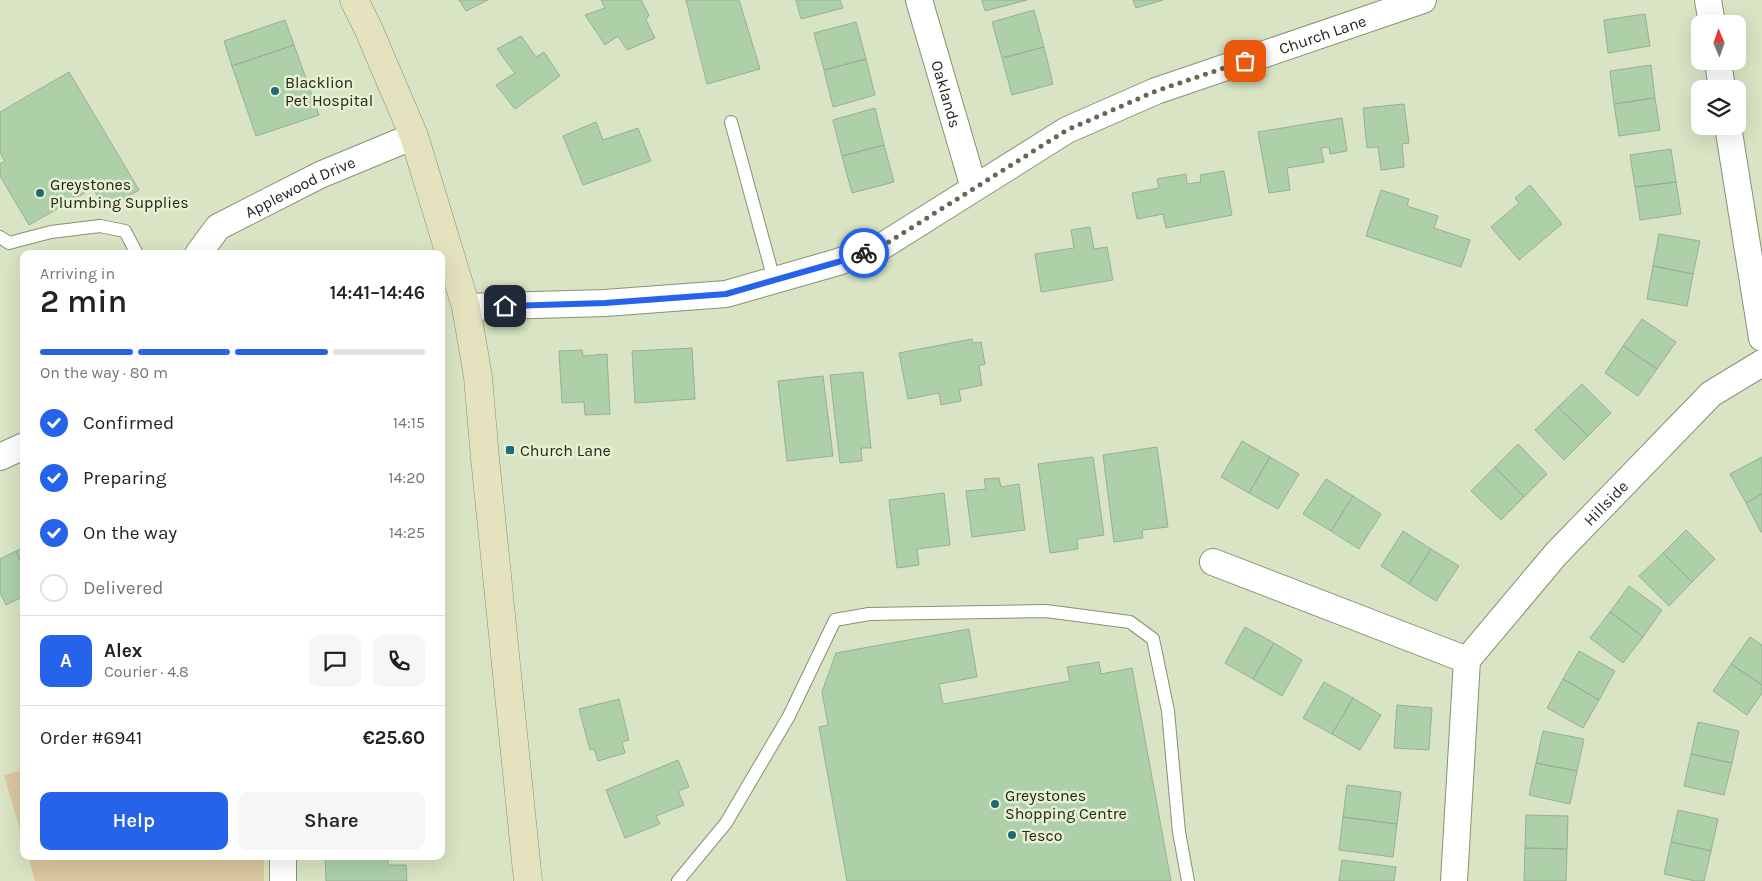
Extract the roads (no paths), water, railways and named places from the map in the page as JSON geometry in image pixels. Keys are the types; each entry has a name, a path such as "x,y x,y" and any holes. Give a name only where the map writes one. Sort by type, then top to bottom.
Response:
{"main road":[{"path":"354,0 368,28 414,136 466,307 478,377 528,881"}],"street":[{"name":"Oaklands","path":"919,0 974,188"},
{"name":"Church Lane","path":"466,307 605,303 726,294 838,262 884,245 1067,130 1156,91 1423,0"},
{"path":"1708,0 1710,15"},
{"path":"1729,135 1762,338"},
{"name":"Applewood Drive","path":"201,250 218,227 320,175 414,136"},
{"name":"Hillside","path":"1467,660 1556,554 1711,394 1762,362"},
{"path":"0,457 20,448"},
{"path":"1213,562 1467,660 1454,881"},
{"path":"283,860 283,881"}],"lane":[{"path":"731,122 774,280"},
{"path":"0,237 9,242 50,232 100,226 125,231 135,250"},
{"path":"678,881 726,823 788,716 835,620 860,616 968,611 1046,611 1130,622 1153,639 1168,711 1179,832 1188,881"}],"place":[{"name":"Blacklion Pet Hospital","path":"275,91"},
{"name":"Greystones Plumbing Supplies","path":"40,193"},
{"name":"Church Lane","path":"510,450"},
{"name":"Greystones Shopping Centre","path":"995,804"},
{"name":"Tesco","path":"1012,835"}]}
